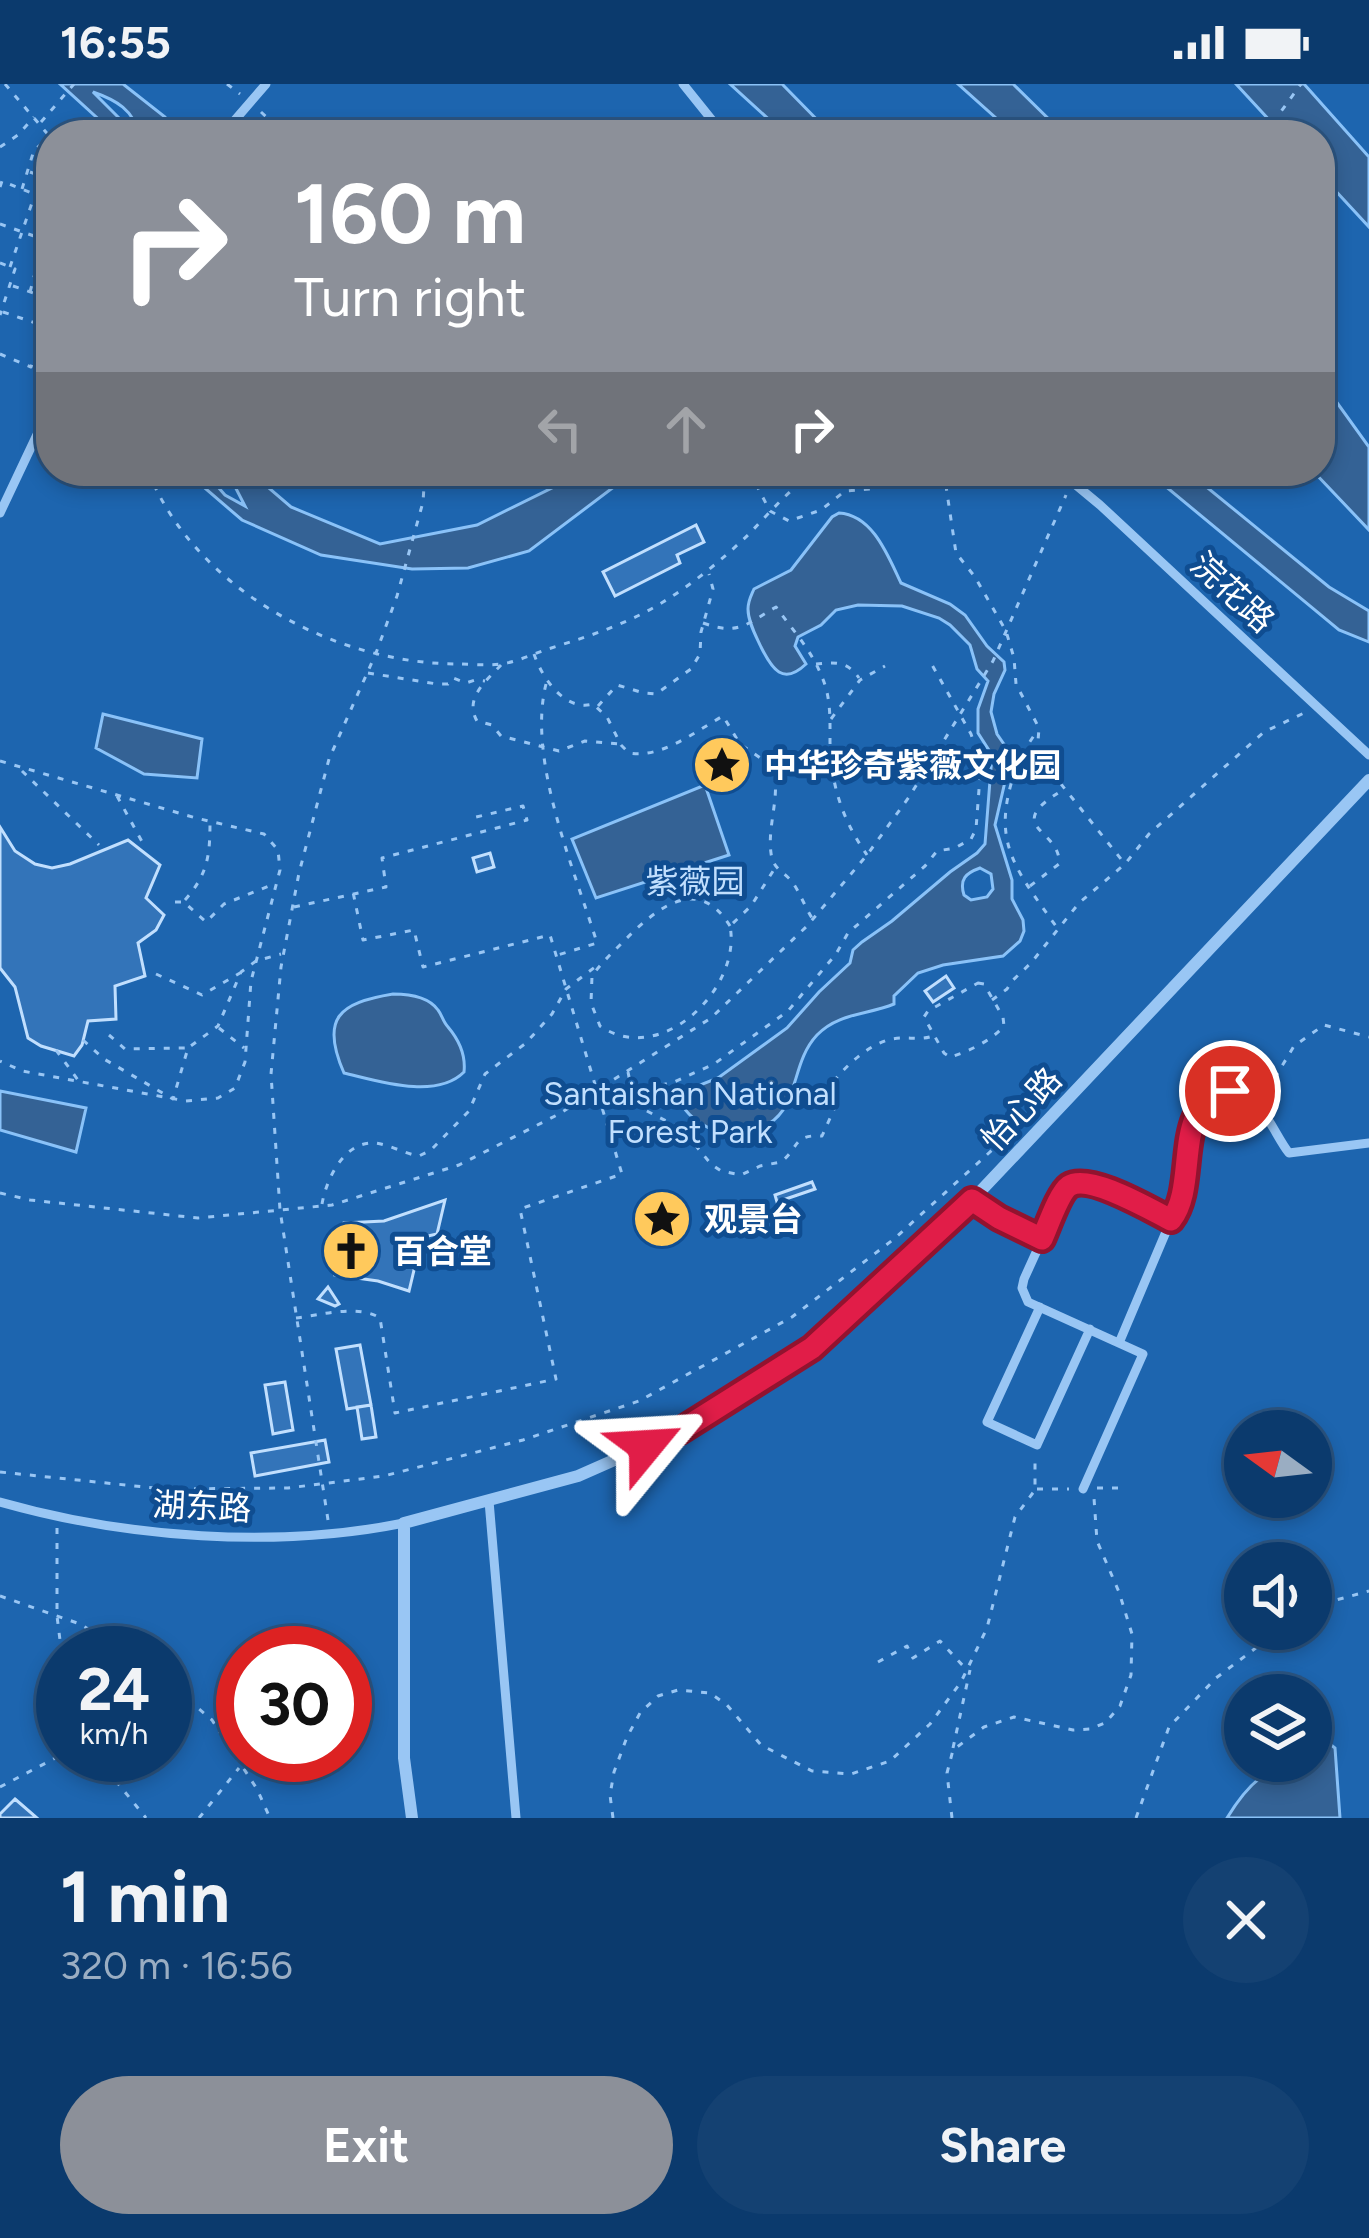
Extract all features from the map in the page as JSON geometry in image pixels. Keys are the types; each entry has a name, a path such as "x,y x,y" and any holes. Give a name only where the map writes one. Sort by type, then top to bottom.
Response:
{"street":[{"name":"怡心路","path":"404,1523 578,1476 680,1431 812,1348 972,1200 1369,780"},
{"path":"404,1523 404,1758 412,1818"}],"lane":[{"path":"235,120 266,84"},
{"path":"683,84 712,120"},
{"path":"0,513 36,436"},
{"name":"浣花路","path":"1076,486 1369,755"},
{"path":"1119,1342 1180,1206 1192,1123 1211,1098 1230,1091 1258,1106 1289,1154 1369,1143"},
{"path":"1087,1489 1143,1354 1028,1302 1024,1279 1063,1193 1076,1183 1102,1187 1171,1220"},
{"path":"972,1200 1042,1239"},
{"path":"1040,1307 987,1422 1037,1445 1090,1330"},
{"path":"489,1501 516,1818"},
{"name":"湖东路","path":"0,1502 116,1528 178,1534 290,1536 360,1532 404,1523"}],"path":[{"path":"5,84 37,120"},
{"path":"43,120 74,84"},
{"path":"1275,120 1301,84"},
{"path":"0,147 34,116"},
{"path":"22,189 36,148"},
{"path":"28,170 36,173"},
{"path":"0,187 2,181 34,194 10,267"},
{"path":"0,224 36,236"},
{"path":"0,262 15,269 1,313 36,324"},
{"path":"30,292 36,269"},
{"path":"0,287 36,295"},
{"path":"0,354 31,367 36,350"},
{"path":"153,486 196,549 268,611 343,645 425,664 501,664 626,622 667,600 707,570 794,486"},
{"path":"330,1534 280,1210 271,1074 283,954 329,759 398,596 424,486"},
{"path":"756,486 770,511 789,521 821,510 845,491 874,486"},
{"path":"946,486 956,553 1006,632 1016,684 1040,728 1037,754 1125,864"},
{"path":"0,1192 198,1218 332,1205 459,1165 559,1114 711,1018 813,919 909,797 993,661 1070,486"},
{"path":"598,707 617,685 656,694 691,669 700,654 712,589 707,570"},
{"path":"703,623 735,630 776,607 802,642 823,678 840,808 867,856"},
{"path":"534,654 547,680 574,703 598,707 629,753 649,753 723,716 740,744 772,766 771,854 775,868 792,882 813,919"},
{"path":"815,664 840,662 860,680"},
{"path":"643,1109 661,1085 714,1064 788,1011 848,933 937,851 971,839 976,829 981,763 931,663"},
{"path":"501,664 473,701 472,712 478,721 492,725 501,736 559,751 585,741 621,745"},
{"path":"830,720 860,680 885,666"},
{"path":"368,673 437,684 453,679 486,681"},
{"path":"547,680 540,708 546,778 597,943 556,955"},
{"path":"992,1000 1149,834 1256,738 1315,705"},
{"path":"1040,728 1021,755 1006,804 1005,838 1016,867 1058,929"},
{"path":"1021,755 1037,754"},
{"path":"0,761 264,834 278,850 280,870 251,981 245,1062 235,1088 218,1098 186,1101 22,1071 0,1061"},
{"path":"19,768 98,845"},
{"path":"1028,887 1059,864 1057,848 1038,830 1034,819 1039,807 1065,789"},
{"path":"117,796 145,847"},
{"path":"292,908 386,887 382,858 527,820 523,806 472,818"},
{"path":"184,902 211,859 210,822"},
{"path":"730,926 751,906 775,868"},
{"path":"175,902 184,902 206,922 224,904 277,883"},
{"path":"296,1318 375,1312 380,1318 395,1413 556,1379 520,1209 622,1174 550,935 423,967 414,930 363,940 353,892"},
{"path":"698,900 713,906 730,926 730,950 713,989 684,1023 662,1034 621,1037 600,1026 594,1016 592,976 650,915 671,903 698,900"},
{"path":"156,974 202,995 256,961 283,954"},
{"path":"322,1206 331,1173 365,1143 419,1156 431,1150 470,1112 485,1074 552,1015 566,989 600,965"},
{"path":"110,1035 125,1049 188,1048 218,1026 241,972"},
{"path":"978,982 984,984 1003,1017 1004,1026 998,1033 950,1057 933,1036 924,1017 928,1011 978,982"},
{"path":"1258,1106 1294,1046 1324,1025 1369,1037"},
{"path":"218,1026 245,1050"},
{"path":"627,1071 643,1109 682,1130 721,1171 747,1174 781,1162 799,1140 826,1132 836,1105 833,1082 863,1053 899,1037 921,1040 933,1036"},
{"path":"83,1040 104,1060 173,1099"},
{"path":"173,1099 188,1048"},
{"path":"56,1050 79,1081"},
{"path":"0,1472 164,1489 288,1488 384,1476 523,1440 639,1401 792,1317 893,1240 1026,1120"},
{"path":"614,1818 610,1795 627,1737 640,1713 658,1696 678,1690 710,1693 727,1705 761,1745 812,1771 851,1774 890,1761 930,1724 972,1660 993,1607 1015,1516 1035,1490 1037,1445"},
{"path":"952,1750 984,1727 1014,1717 1073,1730 1090,1729 1105,1723 1120,1706 1130,1675 1132,1634 1097,1541 1094,1494 1087,1489"},
{"path":"58,1517 58,1626"},
{"path":"1332,1602 1369,1591"},
{"path":"0,1596 83,1626"},
{"path":"878,1662 907,1646 913,1658 940,1641 967,1670"},
{"path":"1136,1818 1169,1727 1216,1678 1253,1650"},
{"path":"952,1818 946,1773 972,1660"},
{"path":"192,1703 216,1726"},
{"path":"0,1787 36,1768"},
{"path":"117,1782 146,1818"},
{"path":"199,1818 228,1782"},
{"path":"252,1782 270,1818"}],"green space":[{"name":"Santaishan National Forest Park","path":"0,84 1369,84 1369,1818 0,1818"}],"shaded area":[{"path":"60,84 123,84 167,120 133,120 123,107 93,92 121,120 100,120"},
{"path":"730,84 782,84 817,120 770,120"},
{"path":"958,84 1013,84 1050,120 998,120"},
{"path":"1236,84 1304,84 1369,157 1369,227 1335,190 1335,120 1269,120"},
{"path":"1335,400 1369,447 1369,530 1327,486 1335,486"},
{"path":"202,486 217,486 245,506 235,486 266,486 291,507 380,544 477,525 556,486 615,486 529,551 468,568 412,569 321,555 242,520"},
{"path":"1165,486 1205,486 1329,587 1369,611 1369,642 1339,630"},
{"path":"839,513 861,521 878,539 901,583 965,615 1004,662 991,712 1010,760 995,825 1024,931 1003,956 918,973 894,996 894,1004 825,1028 808,1048 779,1115 752,1131 719,1132 695,1119 681,1102 787,1028 850,963 853,950 985,844 992,755 978,733 978,709 988,681 977,669 970,645 950,625 902,606 858,605 836,610 798,637 795,646 806,664 791,674 774,668 757,638 748,609 754,589 791,570","holes":["980,868 991,874 993,889 987,897 971,900 964,895 967,875"]},
{"path":"103,714 202,739 197,778 144,774 96,748"},
{"path":"705,785 729,855 596,898 572,839"},
{"path":"393,994 434,1005 458,1042 464,1072 423,1087 344,1073 334,1039 339,1016 359,1002"},
{"path":"0,1091 86,1108 76,1152 0,1130"},
{"path":"1332,1746 1335,1748 1340,1818 1227,1818 1256,1782 1332,1782"}],"building":[{"path":"696,525 704,542 677,555 680,563 615,596 603,572"},
{"path":"0,827 15,851 35,864 52,868 70,864 128,840 160,865 146,898 164,915 156,930 138,943 145,976 115,986 116,1019 88,1021 74,1056 28,1038 15,987 0,968"},
{"path":"490,853 494,867 477,872 473,858"},
{"path":"946,976 954,988 933,1002 925,991"},
{"path":"812,1182 815,1189 777,1202 775,1195"},
{"path":"445,1200 437,1234 423,1237 409,1291 335,1275 344,1223 384,1221"},
{"path":"328,1287 339,1304 335,1306 318,1299"},
{"path":"360,1345 371,1405 347,1409 336,1349"},
{"path":"285,1382 293,1430 273,1434 265,1385"},
{"path":"371,1405 376,1437 362,1439 357,1407"},
{"path":"325,1440 329,1462 255,1476 251,1453"},
{"path":"15,1799 37,1818 0,1818"}],"place":[{"name":"中华珍奇紫薇文化园","path":"722,765"},
{"name":"观景台","path":"662,1219"},
{"name":"百合堂","path":"351,1251"}],"route":[{"path":"646,1446 680,1431 812,1348 972,1200 1042,1239 1063,1193 1076,1183 1102,1187 1171,1220 1180,1206 1192,1123 1211,1098 1230,1091"}],"park label":[{"name":"紫薇园","path":"695,881"}]}
